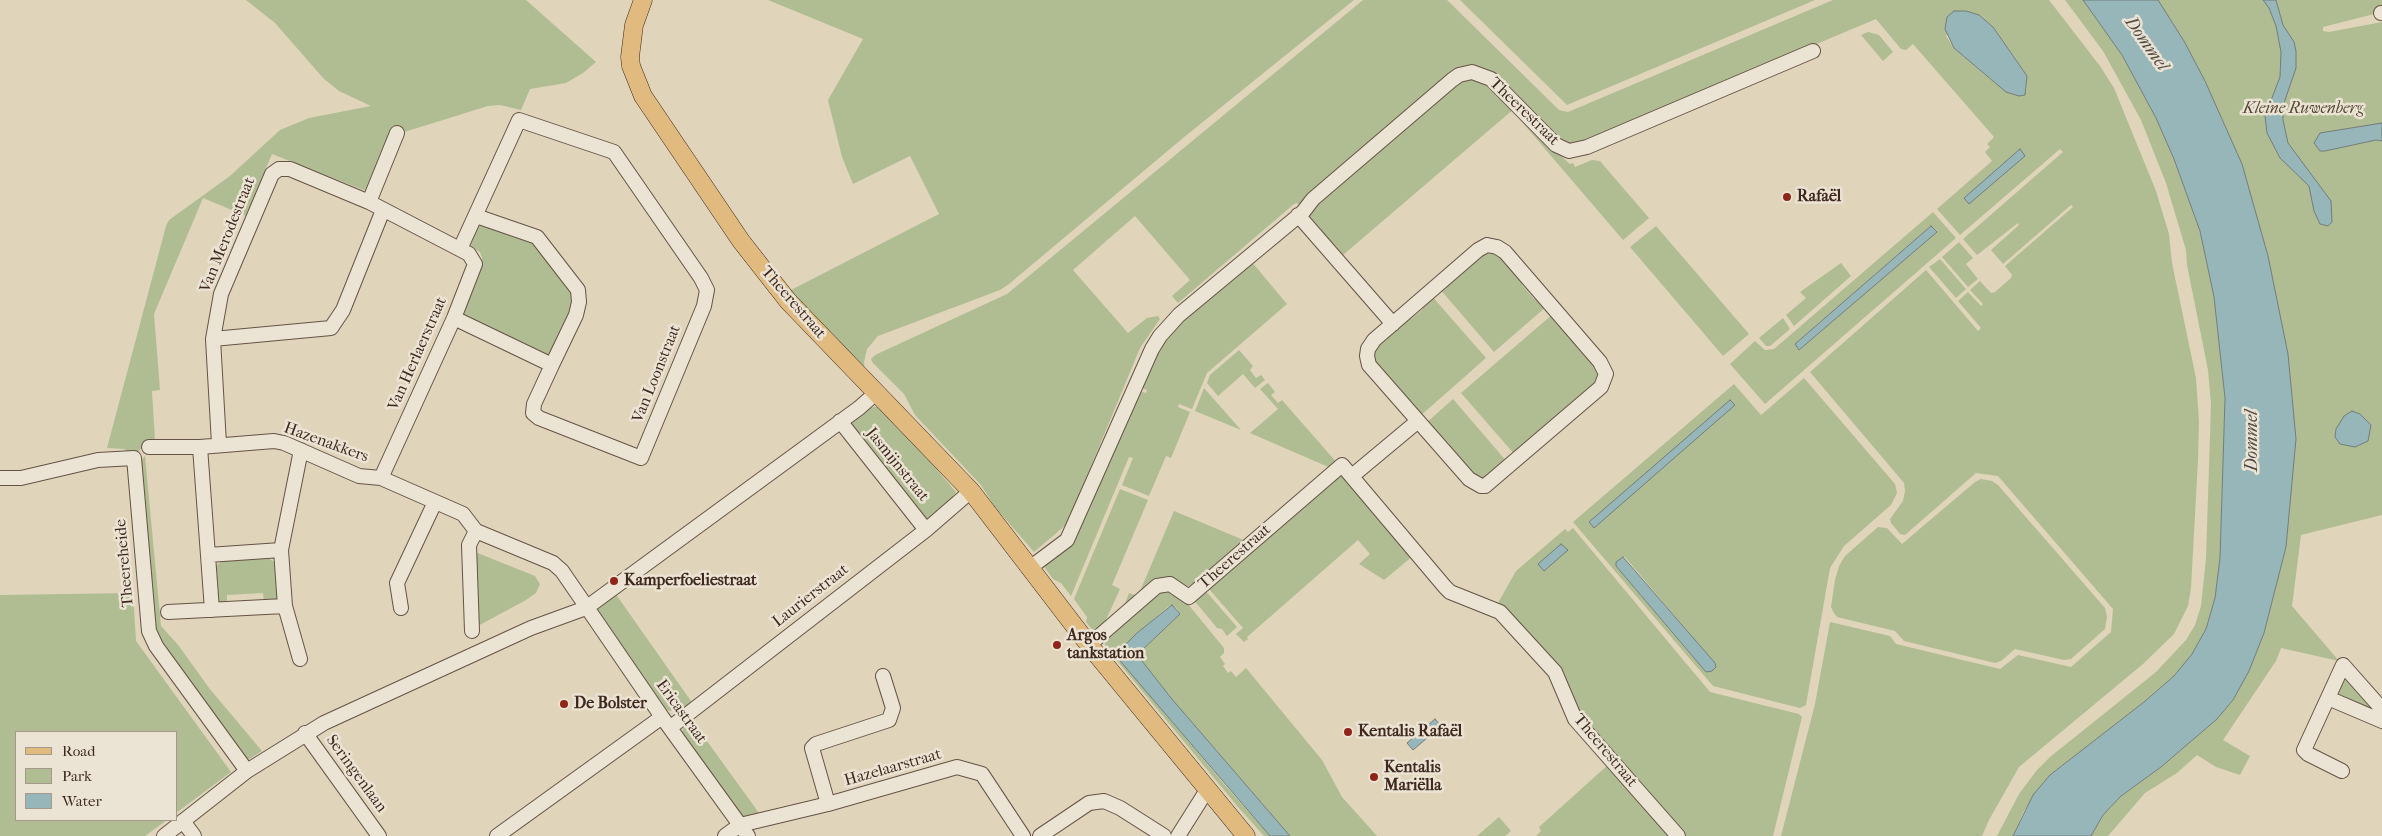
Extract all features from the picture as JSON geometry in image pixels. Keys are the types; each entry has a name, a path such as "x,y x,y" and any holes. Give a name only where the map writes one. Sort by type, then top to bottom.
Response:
{"main road":[{"name":"Theerestraat","path":"643,0 634,25 630,57 631,66 643,96 741,241 782,293 971,491 1089,645 1246,836"}],"street":[{"name":"Theerestraat","path":"1031,567 1067,540 1149,356 1160,336 1179,316 1445,86 1464,73 1479,73 1492,79 1556,145 1569,151 1587,147 1813,51"},
{"name":"Van Loonstraat","path":"476,216 519,120 614,152 701,278 706,290 704,306 641,458 539,418 534,413 534,404 552,365"},
{"path":"369,202 397,133"},
{"name":"Van Merodestraat","path":"219,444 213,339 221,294 272,174 279,169 290,169 369,202 460,250"},
{"path":"213,339 331,328 343,310 383,210"},
{"path":"1298,215 1393,324"},
{"path":"454,318 552,365 576,315 579,302 578,290 537,237 476,216 460,250"},
{"path":"1487,245 1497,247 1505,252 1605,369 1605,379 1601,387 1485,486 1476,485 1469,479 1418,420 1369,365 1368,348 1478,250 1487,245"},
{"name":"Van Herlaerstraat","path":"381,478 454,318 475,264 469,254 460,250"},
{"path":"164,836 247,771 305,734 397,689 531,628 586,608 840,422 876,393"},
{"path":"1352,476 1418,420"},
{"name":"Jasmijnstraat","path":"840,422 926,530"},
{"name":"Hazenakkers","path":"149,447 274,442 301,450 359,476 381,478 464,514 476,530 552,563 562,571 586,608"},
{"path":"200,446 212,610"},
{"path":"300,659 285,606 281,550 301,450"},
{"name":"Theereheide","path":"0,478 21,478 98,460 134,458 149,631 156,646 247,771"},
{"name":"Theerestraat","path":"1089,645 1157,586 1170,584 1189,597 1342,465 1450,592 1500,612 1555,672 1575,719 1678,836"},
{"name":"Laurierstraat","path":"497,836 666,722 926,530 971,491"},
{"path":"401,608 397,583 435,502"},
{"path":"472,630 470,545 476,530"},
{"path":"208,554 281,550"},
{"path":"168,612 285,606"},
{"name":"Ericastraat","path":"586,608 744,830"},
{"path":"2342,771 2308,754 2304,750 2343,665 2382,709"},
{"path":"828,804 812,748 816,744 889,720 894,708 883,676"},
{"path":"2328,698 2382,720"},
{"name":"Seringenlaan","path":"305,734 379,836"},
{"name":"Hazelaarstraat","path":"744,830 957,767 982,774 1023,836"},
{"path":"1178,836 1207,790"},
{"path":"1040,836 1089,802 1104,801 1120,808 1164,836"},
{"path":"183,821 194,836"},
{"path":"725,836 744,830"}],"green space":[{"path":"246,0 526,0 596,62 583,73 566,83 530,89 521,110 500,105 488,106 401,133 392,129 366,191 272,154 246,216 203,198 154,314 160,390 152,391 155,440 143,446 135,456 124,449 107,448 169,220 230,176 280,130 309,118 371,106 339,91 324,79 275,23"},
{"path":"768,0 1354,0 1183,138 1009,284 1000,290 878,336 867,349 864,362 865,372 789,291 939,214 910,156 853,184 842,157 828,100 863,39"},
{"path":"1363,0 1447,0 1559,110 1568,112 1833,0 2049,0 2100,66 2114,88 2156,191 2169,234 2172,263 2196,378 2199,422 2191,588 2188,606 2174,634 2143,664 2019,767 1982,836 1781,836 1815,704 1830,622 1890,636 1896,644 2000,669 2018,655 2071,667 2111,632 2113,609 1998,476 1976,473 1905,535 1900,534 1890,519 1903,501 1904,483 1810,372 1926,270 1978,331 1981,328 1958,301 1968,292 1981,306 1983,304 1970,290 1980,281 1991,293 1995,292 2011,278 2012,275 2005,266 2073,207 2071,205 2003,264 1991,250 2019,225 2018,223 1977,255 1963,239 2063,152 2060,149 1960,235 1937,209 1992,161 1985,152 1990,147 1987,144 1994,137 1913,44 1906,50 1901,49 1876,19 1577,145 1562,143 1474,68 1302,207 1297,203 1294,204 1178,303 1172,296 1190,280 1135,216 1073,270 1128,333 1147,318 1158,316 1160,319 1140,348 1067,524 1034,552 995,507 981,485 915,415 904,394 871,359 875,355 1007,294","holes":["1960,11 1979,15 1993,27 2027,76 2026,91 2006,92 1954,48 1946,36"]},
{"path":"1460,0 1815,0 1567,105"},
{"path":"2065,0 2083,0 2122,55 2156,118 2174,159 2200,231 2214,297 2225,398 2220,558 2215,598 2206,629 2192,654 2174,676 2144,702 2050,775 2024,811 2013,836 1997,836 2019,794 2037,770 2050,757 2156,672 2186,640 2195,625 2201,606 2206,558 2211,404 2208,370 2187,265 2186,250 2166,183 2141,120 2103,51"},
{"name":"Kleine Ruwenberg","path":"2158,0 2382,0 2382,12 2323,27 2323,31 2329,32 2382,22 2382,515 2301,535 2292,606 2339,661 2281,648 2276,661 2223,740 2250,756 2240,775 2216,767 2197,755 2177,773 2145,793 2108,836 2091,836 2103,815 2121,796 2161,767 2217,719 2233,700 2264,633 2286,547 2287,532 2271,274 2224,123 2184,41"},
{"path":"1868,32 1879,35 1893,52 1883,61 1861,35"},
{"path":"1471,79 1484,81 1515,108 1343,255 1307,214 1313,206 1457,82"},
{"path":"1519,113 1562,157 1570,164 1573,163 1575,167 1592,160 1600,161 1649,218 1623,240 1516,115"},
{"path":"1933,212 1956,238 1765,404 1730,364 1755,341 1765,350 1774,349","holes":["1931,226 1936,232 1799,350 1795,344"]},
{"path":"479,221 534,241 575,300 551,359 457,317 481,264 480,252 469,245"},
{"path":"1656,226 1749,334 1723,356 1630,247"},
{"path":"1959,242 1973,258 1966,264 1978,279 1968,287 1942,257"},
{"path":"1495,251 1523,278 1522,285 1534,299 1541,300 1547,306 1494,352 1439,288 1479,253"},
{"path":"1940,259 1966,289 1956,298 1929,267"},
{"path":"1251,261 1287,304 1207,373 1192,409 1179,404 1178,407 1190,412 1171,458 1166,456 1149,496 1122,485 1133,458 1129,457 1071,596 1061,583 1053,579 1045,565 1069,545 1138,391 1146,393 1147,390 1139,387 1157,348 1172,330"},
{"path":"1841,263 1851,276 1794,326 1786,315 1806,298 1800,292"},
{"path":"1431,295 1486,358 1419,417 1373,362 1374,345 1403,319 1411,319 1423,309 1423,302"},
{"path":"1553,314 1594,361 1601,376 1581,401 1573,401 1559,413 1557,422 1516,456 1461,393"},
{"path":"1783,318 1790,329 1770,346 1766,346 1759,338"},
{"path":"1239,350 1253,366 1250,370 1256,378 1261,375 1265,380 1255,388 1243,374 1218,396 1207,383 1210,375"},
{"path":"1804,378 1895,484 1897,493 1891,505 1844,546 1830,568 1806,705 1800,708 1713,686 1573,522 1734,384 1761,415","holes":["1734,405 1594,527 1589,522","1625,557 1716,665 1692,656 1616,566 1616,562"]},
{"path":"1268,383 1275,392 1271,395 1278,403 1282,400 1338,464 1333,469 1250,433 1278,409 1260,389"},
{"path":"1204,388 1241,430 1195,411"},
{"path":"1453,399 1508,463 1482,482 1450,453 1450,445 1439,433 1432,433 1425,424"},
{"path":"878,406 908,436 956,492 951,500 929,519 924,518 851,427 852,422 866,409"},
{"path":"145,456 161,626 179,646 209,688 262,751 240,765 147,637 140,462"},
{"path":"1345,472 1414,555 1384,580 1359,564 1370,554 1358,540 1247,637 1248,639 1244,642 1236,634 1243,628 1209,589"},
{"path":"1981,479 1992,481 1998,485 2105,608 2107,617 2105,629 2071,659 2064,660 2015,649 2001,661 1995,663 1904,641 1895,631 1837,617 1831,607 1839,566 1845,556 1878,527 1887,528 1902,544"},
{"path":"1120,489 1148,500 1112,585 1120,589 1105,622 1094,632 1086,622 1087,617 1074,599"},
{"path":"1174,511 1246,541 1195,584 1185,587 1175,582 1124,606 1129,593 1138,596"},
{"path":"1573,528 1710,692 1799,714 1802,717 1773,836 1686,836 1583,718 1560,670 1508,610 1498,603 1516,571 1565,529 1568,532"},
{"path":"475,552 535,576 540,584 536,593 526,600 476,627"},
{"path":"267,557 277,564 278,598 274,602 264,602 263,593 227,595 227,606 218,602 216,566 218,564 223,561"},
{"path":"1167,589 1187,603 1224,648 1224,653 1220,657 1228,673 1231,671 1236,677 1246,668 1322,760 1342,797 1377,836 1290,836 1171,698 1139,657 1140,652 1180,614 1176,608 1169,606 1120,650 1119,658 1270,836 1264,836 1238,807 1105,646 1105,639 1160,590"},
{"path":"1204,589 1237,627 1227,636 1222,629 1217,628 1193,599"},
{"path":"133,593 136,641 231,772 178,812 178,731 15,731 15,821 166,821 145,836 0,836 0,595"},
{"path":"615,593 693,704 683,712 663,710 591,610"},
{"path":"2348,678 2378,713 2337,696 2339,679"},
{"path":"691,719 759,813 743,820 682,736 683,728"},
{"path":"1609,764 1671,836 1536,836 1541,831 1539,827"},
{"path":"1499,817 1511,831 1505,836 1477,836"}],"water":[{"name":"Dommel","path":"2083,0 2158,0 2184,41 2205,81 2242,164 2268,256 2288,354 2296,439 2286,547 2264,633 2249,671 2233,700 2217,719 2161,767 2121,796 2103,815 2091,836 2013,836 2033,795 2050,775 2144,702 2174,676 2192,654 2206,629 2215,598 2220,558 2225,398 2214,297 2200,231 2174,159 2156,118 2122,55"},
{"path":"2263,0 2276,0 2283,25 2294,42 2296,68 2283,106 2283,120 2288,143 2331,201 2332,222 2328,226 2320,224 2314,211 2309,186 2280,158 2267,133 2265,116 2280,77 2281,52 2276,26 2269,8"},
{"path":"1954,11 1966,11 1979,15 1993,27 2027,76 2025,95 2019,96 2006,92 1954,48 1945,29 1947,17"},
{"path":"2382,123 2382,141 2376,140 2325,151 2320,151 2314,143 2320,133"},
{"path":"2020,149 2025,156 1969,204 1964,198"},
{"path":"1931,226 1937,232 1799,350 1795,344"},
{"path":"1730,400 1735,405 1594,528 1589,522"},
{"path":"2352,411 2360,414 2371,425 2368,441 2355,447 2340,444 2335,437 2336,429 2344,416"},
{"path":"1561,544 1568,550 1544,571 1538,564"},
{"path":"1623,557 1715,663 1716,667 1712,671 1706,672 1616,566 1616,562"},
{"path":"1172,605 1180,614 1140,652 1139,657 1171,698 1290,836 1270,836 1121,662 1119,654 1121,649 1137,633"},
{"path":"1435,719 1441,726 1413,750 1407,743"}],"place":[{"name":"Rafaël","path":"1787,197"},
{"name":"Kamperfoeliestraat","path":"614,581"},
{"name":"Argos tankstation","path":"1057,645"},
{"name":"De Bolster","path":"564,704"},
{"name":"Kentalis Rafaël","path":"1348,732"},
{"name":"Kentalis Mariëlla","path":"1374,777"}]}
